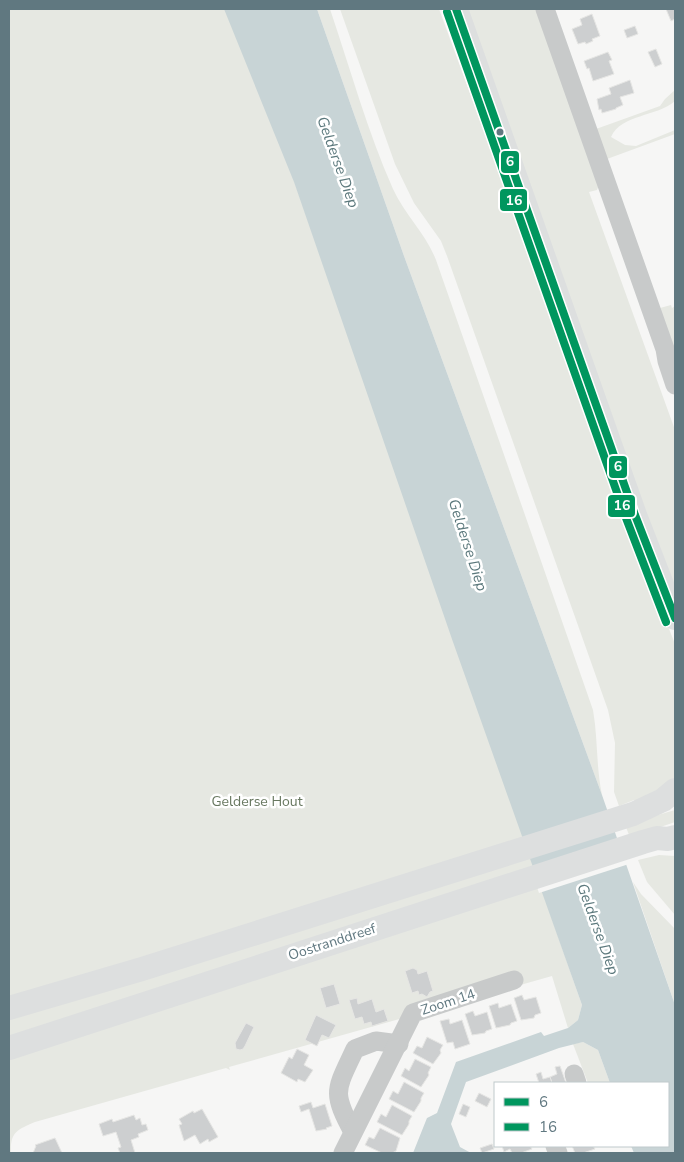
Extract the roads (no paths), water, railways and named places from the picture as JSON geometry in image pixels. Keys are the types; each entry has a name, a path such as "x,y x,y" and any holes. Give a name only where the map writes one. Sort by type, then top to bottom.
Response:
{"main road":[{"path":"456,9 635,514 675,618"},
{"path":"9,1008 142,969 638,813 663,800 675,790"},
{"path":"638,813 654,812 675,804"},
{"name":"Oostranddreef","path":"9,1048 662,836"}],"street":[{"path":"545,9 662,341 671,360 675,385"},
{"name":"Zoom 14","path":"343,1153 413,1013 514,980"},
{"path":"353,1132 340,1109 337,1094 340,1081 354,1049 376,1041 399,1044"}],"water":[{"name":"Gelderse Diep","path":"224,9 317,9 404,256 602,795 675,1005 675,1153 634,1153 631,1147 669,1147 669,1082 610,1082 598,1050 583,1042 559,1048 466,1082 451,1124 460,1147 471,1153 413,1153 427,1118 437,1113 456,1062 541,1032 544,1036 568,1028 578,1020 582,1005 453,642 294,182"}],"park label":[{"name":"Gelderse Hout","path":"257,801"}]}
